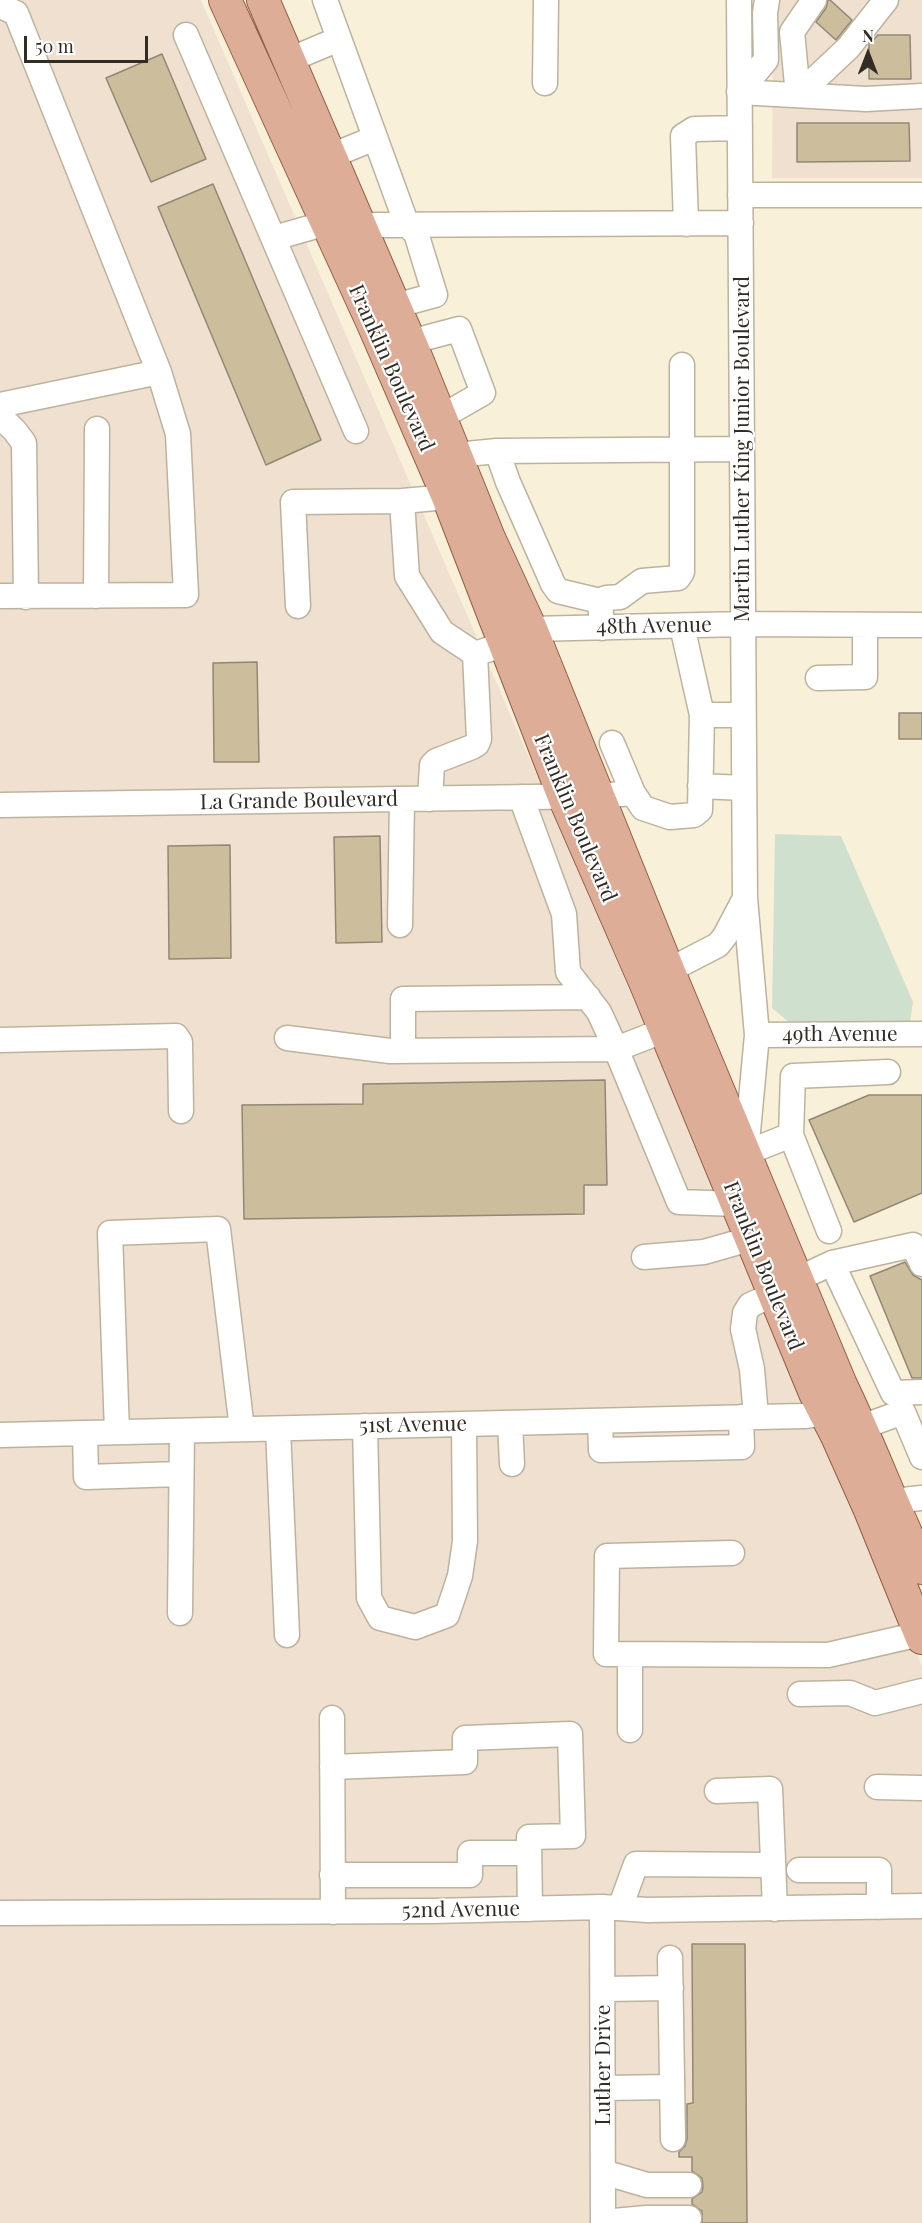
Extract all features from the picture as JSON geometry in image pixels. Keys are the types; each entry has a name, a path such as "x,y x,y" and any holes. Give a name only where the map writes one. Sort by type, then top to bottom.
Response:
{"main road":[{"name":"Franklin Boulevard","path":"225,0 374,326 448,497 598,796 657,977 665,1030 753,1238 786,1286 814,1318 841,1385 842,1425"},
{"name":"Franklin Boulevard","path":"263,0 410,342 489,538 564,797 746,1153 786,1286 842,1425 894,1503 913,1559 921,1636"},
{"path":"738,1204 753,1212 759,1219 786,1286"}],"street":[{"path":"325,0 407,225 416,233 435,295 394,306"},
{"path":"545,83 546,0"},
{"name":"Martin Luther King Junior Boulevard","path":"740,0 745,898 757,1035 746,1153"},
{"path":"739,92 766,60 767,0"},
{"path":"798,95 792,32 814,0"},
{"path":"798,95 848,48 886,0"},
{"path":"0,6 16,13 159,372 178,434 186,596 0,596"},
{"path":"186,35 356,431"},
{"path":"289,60 339,39"},
{"path":"739,92 866,99 922,96"},
{"path":"686,224 683,136 694,129 740,128"},
{"path":"331,156 375,138"},
{"path":"740,195 922,195"},
{"path":"274,238 357,219 407,225 741,223"},
{"path":"410,342 459,329 483,393 441,417"},
{"path":"497,451 508,482 558,591 600,601 620,597 642,581 678,578 682,572 682,365"},
{"path":"0,405 159,372"},
{"path":"0,416 15,430 24,443 26,597"},
{"path":"96,596 97,429"},
{"path":"456,455 497,451 741,449"},
{"path":"298,606 293,502 402,501 448,497"},
{"path":"402,501 407,576 442,632 475,654 479,739 472,747 436,761 432,765 430,799"},
{"path":"600,601 602,628"},
{"name":"48th Avenue","path":"475,654 518,637 602,628 742,624 922,625"},
{"path":"818,678 865,677 865,625"},
{"path":"612,743 633,793 643,808 670,818 694,815 700,810 702,715 682,626"},
{"path":"702,715 743,715"},
{"path":"700,786 744,788"},
{"name":"La Grande Boulevard","path":"0,805 564,797 633,793"},
{"path":"521,797 564,914 568,972 599,1012 679,1202 738,1204"},
{"path":"400,925 402,799"},
{"name":"Martin Luther King Junior Boulevard","path":"657,977 718,945 745,898"},
{"path":"403,1051 402,999 588,997"},
{"path":"287,1038 403,1051 616,1049 665,1030"},
{"name":"49th Avenue","path":"757,1035 922,1034"},
{"path":"0,1040 176,1036 180,1042 181,1111"},
{"path":"829,1231 791,1135 793,1076 888,1072"},
{"path":"746,1153 791,1135"},
{"path":"117,1432 110,1233 218,1229 242,1429"},
{"path":"644,1257 704,1252 753,1238"},
{"path":"748,1417 752,1369 743,1329 745,1313 750,1305 832,1263 913,1245 922,1264"},
{"path":"832,1263 893,1393 922,1392"},
{"name":"51st Avenue","path":"0,1435 806,1416 842,1425 903,1412 922,1457"},
{"path":"510,1423 512,1464"},
{"path":"365,1426 369,1598 380,1618 415,1627 447,1616 460,1576 465,1541 464,1424"},
{"path":"278,1429 286,1635"},
{"path":"180,1613 182,1431"},
{"path":"85,1433 86,1477 180,1474"},
{"path":"732,1553 607,1556 606,1654 828,1655 921,1636"},
{"path":"630,1655 630,1730"},
{"path":"800,1694 850,1693 875,1703 922,1691"},
{"path":"332,1718 333,1912"},
{"path":"332,1767 465,1762 465,1738 570,1734 573,1836 529,1838 530,1909"},
{"path":"877,1787 922,1788"},
{"path":"717,1791 770,1789 775,1909"},
{"path":"332,1875 470,1875 470,1853 530,1853"},
{"path":"611,1908 636,1864 773,1865"},
{"path":"799,1870 879,1870 879,1907"},
{"path":"462,1875 463,1911"},
{"name":"52nd Avenue","path":"0,1913 611,1908 647,1910 922,1906"},
{"name":"Luther Drive","path":"603,2222 603,1989 611,1908"},
{"path":"670,1958 673,2139"},
{"path":"603,1989 671,1988"},
{"path":"603,2088 672,2087"},
{"path":"603,2172 647,2185 689,2185"},
{"path":"603,2222 646,2217 689,2218"}],"shaded area":[{"path":"0,0 201,0 922,1666 922,2223 0,2223"},
{"path":"777,0 922,0 922,178 772,178 773,15"}],"green space":[{"path":"775,834 841,836 913,1002 910,1022 792,1025 772,1008"}],"building":[{"path":"828,0 852,20 836,40 816,22 826,8"},
{"path":"878,35 910,35 911,79 869,79 869,44"},
{"path":"162,54 206,159 151,182 106,78"},
{"path":"797,123 909,123 910,161 797,162"},
{"path":"213,184 321,440 266,465 158,207"},
{"path":"257,662 259,762 214,762 213,663"},
{"path":"899,713 922,713 922,739 899,739"},
{"path":"380,836 382,942 336,943 334,837"},
{"path":"230,845 231,958 169,959 168,846"},
{"path":"605,1080 607,1185 584,1185 584,1214 244,1219 242,1105 363,1104 363,1084"},
{"path":"869,1095 922,1095 922,1193 854,1222 809,1120"},
{"path":"905,1262 913,1275 922,1280 922,1378 912,1378 870,1276"},
{"path":"692,1944 745,1944 747,2223 702,2223 702,2211 692,2204 692,2199 702,2192 702,2178 692,2171 692,2157 679,2157 679,2152 685,2146 687,2139 687,2104 693,2103"}]}
